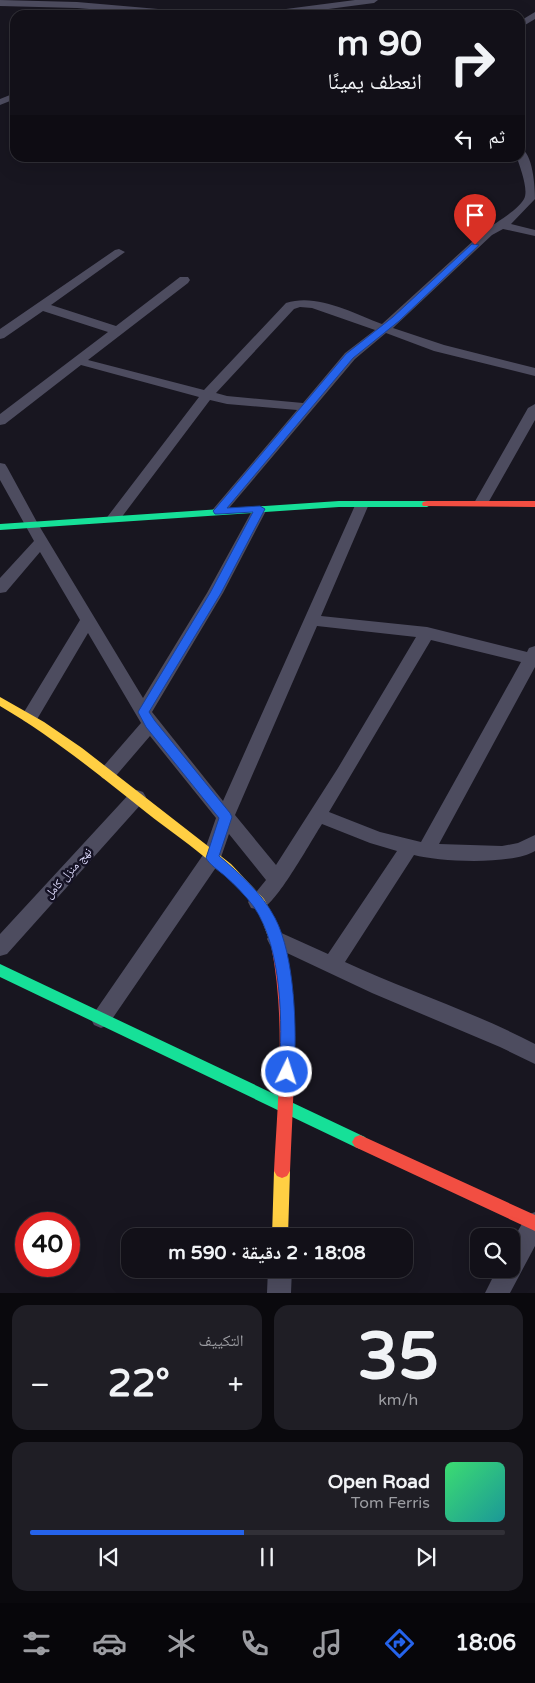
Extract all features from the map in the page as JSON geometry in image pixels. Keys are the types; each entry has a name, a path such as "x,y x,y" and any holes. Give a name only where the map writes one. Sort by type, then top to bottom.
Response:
{"street":[{"path":"288,10 318,4 374,0"},
{"path":"0,3 164,10"},
{"path":"219,511 350,356 384,330 488,233 502,225 530,198 528,173 524,162"},
{"path":"502,225 535,233"},
{"path":"0,335 119,252"},
{"path":"0,422 184,280"},
{"path":"113,519 206,396 290,306 294,304 314,304 440,348 535,372"},
{"path":"41,306 118,331"},
{"path":"80,361 206,396 227,400 278,403 306,407"},
{"path":"481,504 535,408"},
{"path":"0,466 31,524 147,718 277,880"},
{"path":"101,1019 212,858 225,817 362,504"},
{"path":"0,527 219,511 362,504 535,504"},
{"path":"108,773 147,718 260,509"},
{"path":"0,588 42,542"},
{"path":"30,717 88,620"},
{"path":"312,620 427,633 534,656 418,849 332,965"},
{"path":"258,902 277,880 318,815 427,633"},
{"path":"0,701 30,717 108,773 231,874 258,902 270,921 277,939 289,1037 284,1107 280,1228"},
{"name":"نهج منزل كامل","path":"0,948 137,797"},
{"path":"318,815 377,838 418,849 502,853 522,850 535,842"},
{"path":"277,939 379,988 507,1040 535,1055"},
{"path":"0,970 284,1107 535,1223 520,1249"},
{"path":"279,1293 280,1278"},
{"path":"497,1293 504,1278"}],"traffic: fast":[{"path":"0,527 339,504 427,504"},
{"path":"0,970 360,1142"}],"traffic: slow":[{"path":"0,701 40,725 78,752 227,868 244,884 259,903 270,923 278,945"},
{"path":"280,1228 282,1171"}],"traffic: jam":[{"path":"427,504 535,504"},
{"path":"278,945 283,973 288,1029 282,1171"},
{"path":"360,1142 535,1223"}],"route":[{"path":"287,1072 289,1037 282,961 277,939 270,921 258,902 231,874 212,858 225,817 150,724 144,712 215,593 260,509 219,511 350,356 384,330 475,245"}]}
